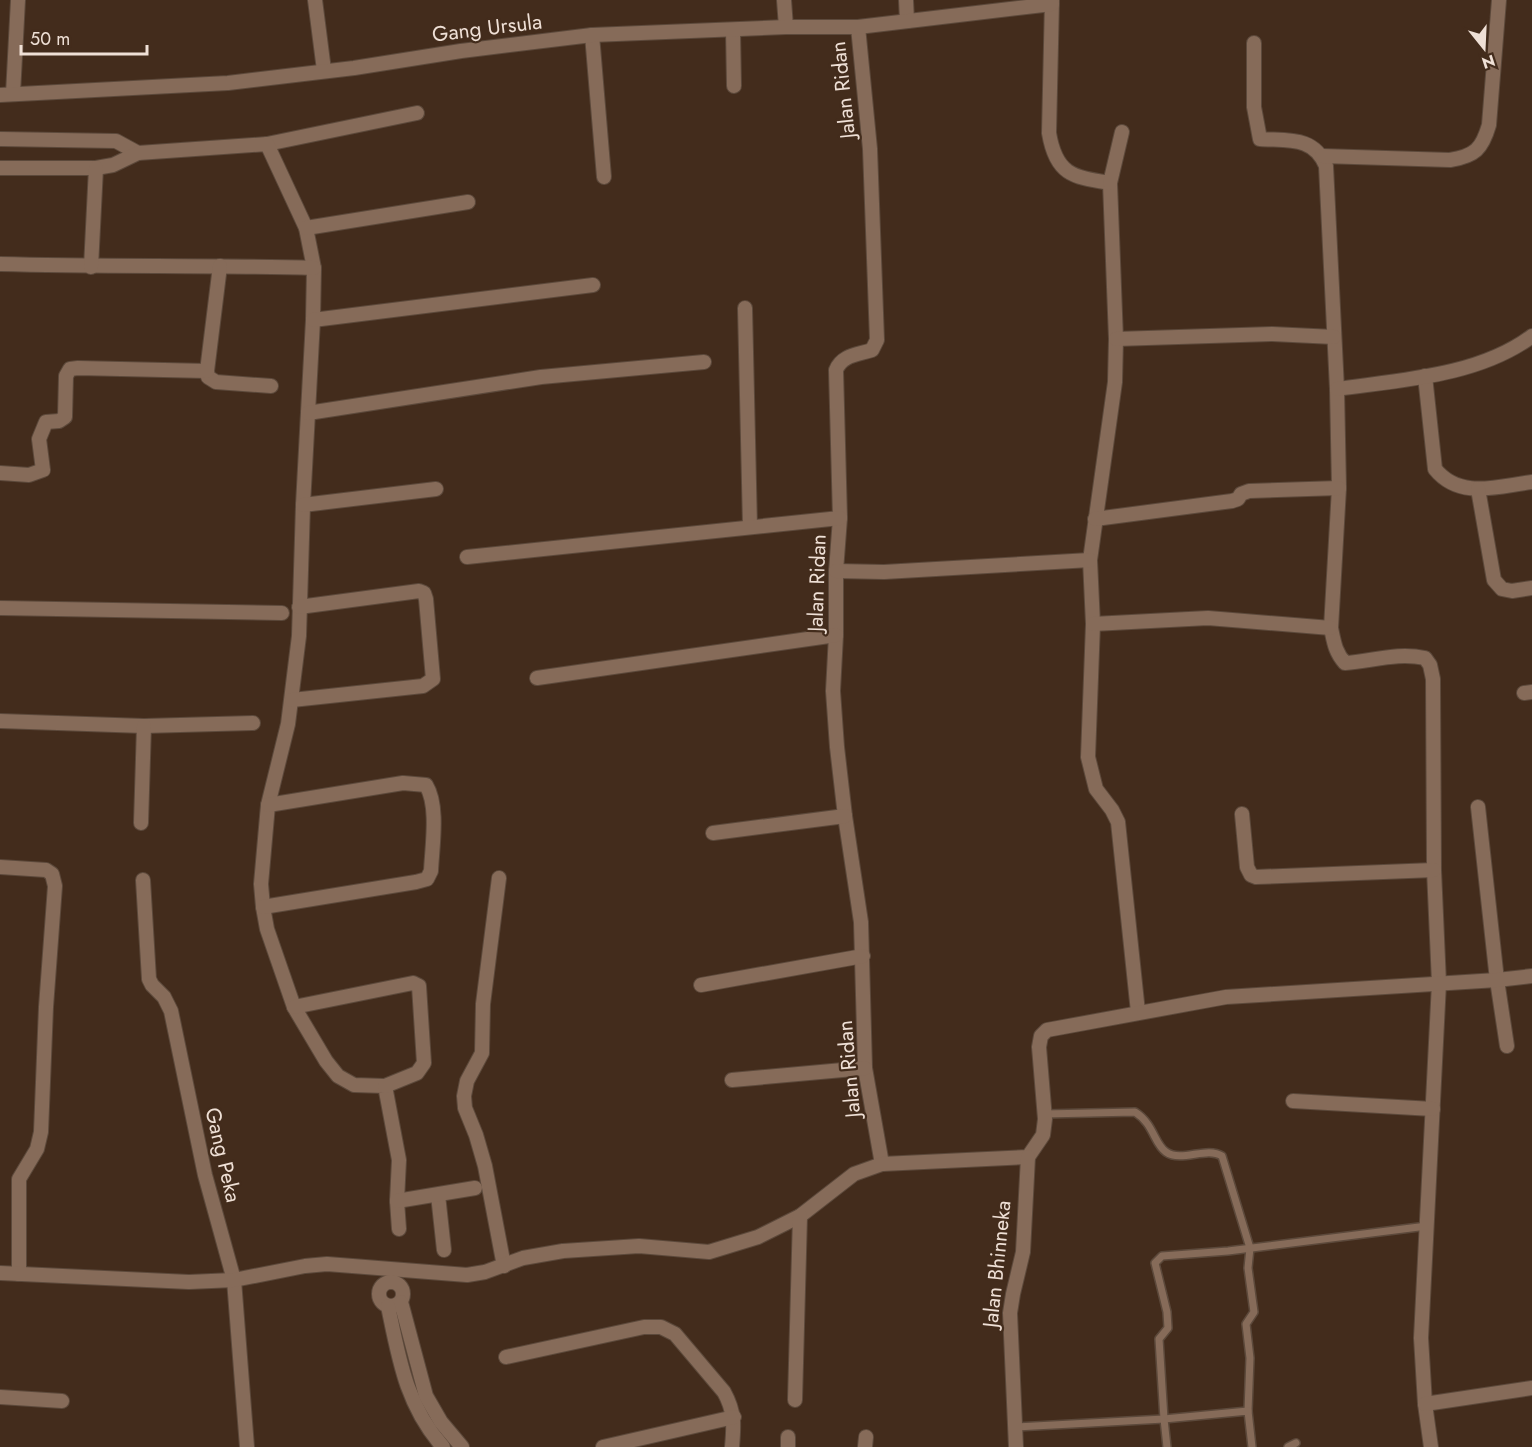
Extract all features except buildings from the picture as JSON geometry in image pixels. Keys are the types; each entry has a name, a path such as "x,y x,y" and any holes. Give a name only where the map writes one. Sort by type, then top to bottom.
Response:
{"street":[{"path":"6,94 18,0"},
{"path":"315,0 324,70"},
{"path":"784,0 786,27"},
{"path":"906,0 907,21"},
{"path":"1322,156 1450,160 1465,157 1480,147 1485,140 1489,125 1499,0"},
{"path":"1052,2 1049,133 1055,158 1065,170 1078,178 1110,183"},
{"name":"Gang Ursula","path":"6,94 228,83 354,68 461,51 592,36 786,27 858,27 1052,2"},
{"name":"Jalan Ridan","path":"858,27 870,149 877,340 872,350 844,358 839,362 836,370 840,518 832,691 845,816 861,922 865,1068 882,1164"},
{"path":"732,30 734,86"},
{"path":"592,36 604,177"},
{"path":"1254,43 1254,107 1260,139 1307,144 1315,147 1326,166 1337,389 1339,488 1331,628 1334,645 1338,656 1345,663 1410,655 1425,658 1430,665 1433,679 1434,870 1439,983 1421,1338 1425,1404 1431,1447"},
{"path":"0,168 96,168 113,165 138,153 267,144 417,113"},
{"path":"1122,132 1110,183 1116,339 1113,405 1090,560 1093,624 1088,757 1096,789 1118,822 1138,1012"},
{"path":"0,139 116,141 138,153"},
{"path":"267,144 306,228 314,268 314,320 303,505 299,636 292,700 268,805 261,884 262,907 267,929 294,1007 326,1061 338,1076 354,1084 385,1086 417,1073 423,1063 419,986 413,983 294,1007"},
{"path":"91,267 96,168"},
{"path":"306,228 468,202"},
{"path":"0,264 91,267 314,268"},
{"path":"220,266 208,378 216,382 271,386"},
{"path":"314,320 593,285"},
{"path":"745,309 750,527"},
{"path":"1116,339 1272,334 1334,338"},
{"path":"1337,389 1425,376 1478,363 1498,356 1532,336"},
{"path":"308,413 541,377 704,362"},
{"path":"0,473 29,475 43,470 39,439 46,422 59,421 64,417 66,376 70,369 207,371"},
{"path":"1425,376 1435,469 1443,480 1464,488 1478,489 1532,482"},
{"path":"1095,519 1232,501 1249,491 1339,488"},
{"path":"303,505 436,489"},
{"path":"1478,489 1494,580 1502,589 1512,591 1532,588"},
{"path":"467,557 840,518"},
{"path":"836,571 884,572 1090,560"},
{"path":"292,700 423,686 433,680 424,593 419,591 299,607"},
{"path":"0,608 282,613"},
{"path":"1093,624 1208,618 1331,628"},
{"path":"537,678 836,635"},
{"path":"0,720 144,726 253,723"},
{"path":"141,823 144,726"},
{"path":"262,907 416,882 427,879 431,872 434,805 432,794 426,785 403,783 268,805"},
{"path":"1478,807 1497,980 1507,1046"},
{"path":"1242,814 1247,867 1251,875 1256,877 1434,870"},
{"path":"713,833 845,816"},
{"path":"0,867 46,870 52,874 55,886 46,1007 41,1132 37,1149 19,1179 19,1274"},
{"path":"499,878 483,1004 482,1053 467,1081 464,1096 465,1108 476,1134 484,1166 504,1266"},
{"name":"Gang Peka","path":"143,880 149,978 152,985 165,997 171,1011 202,1164 234,1280 243,1371 247,1447"},
{"path":"701,986 863,956"},
{"path":"0,1273 189,1282 234,1280 304,1266 327,1264 392,1275 467,1275 504,1266 523,1258 563,1251 639,1246 709,1252 758,1237 800,1216 854,1173 882,1164 1028,1157 1043,1135 1045,1114 1039,1047 1041,1036 1047,1030 1226,997 1532,976"},
{"path":"732,1080 865,1068"},
{"path":"385,1086 399,1161 397,1201 399,1229"},
{"path":"1293,1101 1433,1109"},
{"name":"Jalan Bhinneka","path":"1016,1447 1010,1313 1023,1252 1028,1157"},
{"path":"397,1201 476,1188"},
{"path":"438,1195 444,1250"},
{"path":"795,1400 800,1216"},
{"path":"392,1275 378,1295 381,1302 394,1304"},
{"path":"392,1275 403,1294 394,1304"},
{"path":"394,1304 426,1396 441,1422 462,1447"},
{"path":"394,1304 405,1380 410,1397 429,1431 443,1447"},
{"path":"506,1357 631,1329 662,1327 675,1334 724,1392 734,1417 732,1447"},
{"path":"405,1380 419,1374"},
{"path":"1425,1404 1532,1388"},
{"path":"0,1397 62,1401"},
{"path":"603,1447 734,1417"},
{"path":"429,1431 441,1422"}],"lane":[{"path":"1045,1114 1135,1112 1144,1117 1152,1127 1161,1148 1168,1154 1215,1153 1224,1160 1250,1248 1248,1268 1254,1312 1246,1324 1250,1358 1248,1411 1252,1447"},
{"path":"1167,1447 1160,1339 1168,1328 1167,1312 1155,1263 1162,1256 1250,1248 1427,1226"},
{"path":"1015,1427 1164,1419 1248,1411"}]}
